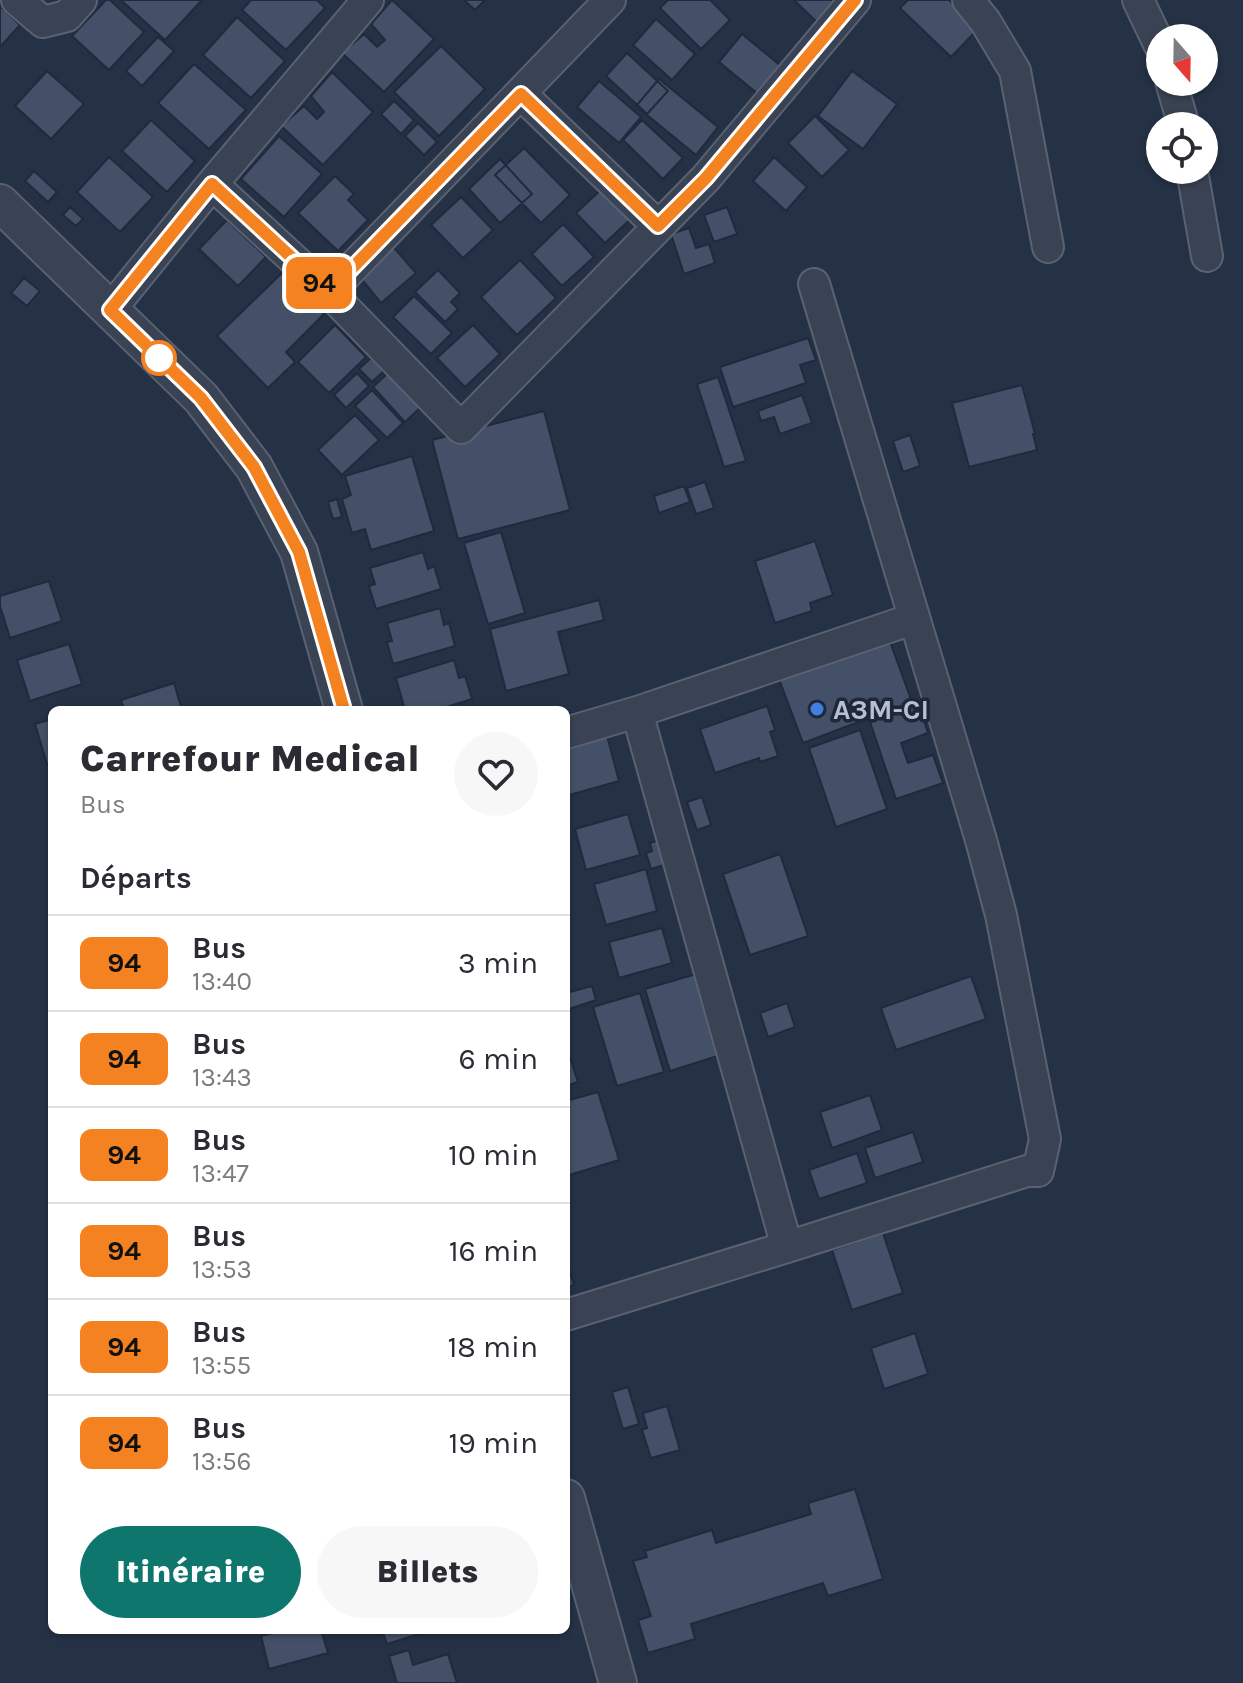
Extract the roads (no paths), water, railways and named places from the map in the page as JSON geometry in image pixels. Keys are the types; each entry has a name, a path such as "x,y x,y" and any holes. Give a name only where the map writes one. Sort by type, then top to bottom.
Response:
{"street":[{"path":"17,0 43,22 67,16 81,0"},
{"path":"110,310 368,0"},
{"path":"329,292 610,0"},
{"path":"212,184 329,292 461,428 706,178 855,0"},
{"path":"968,0 985,21 1015,71 1048,247"},
{"path":"1138,0 1149,24"},
{"path":"521,94 658,226"},
{"path":"1194,184 1207,256"},
{"path":"0,203 201,398 254,467 299,552 343,706"},
{"path":"570,1314 1027,1171 1038,1171 1045,1139 1001,915 814,284"},
{"path":"570,732 913,619"},
{"path":"637,712 787,1247"},
{"path":"570,1512 618,1683"}],"place":[{"name":"A3M-CI","path":"817,709"}]}
